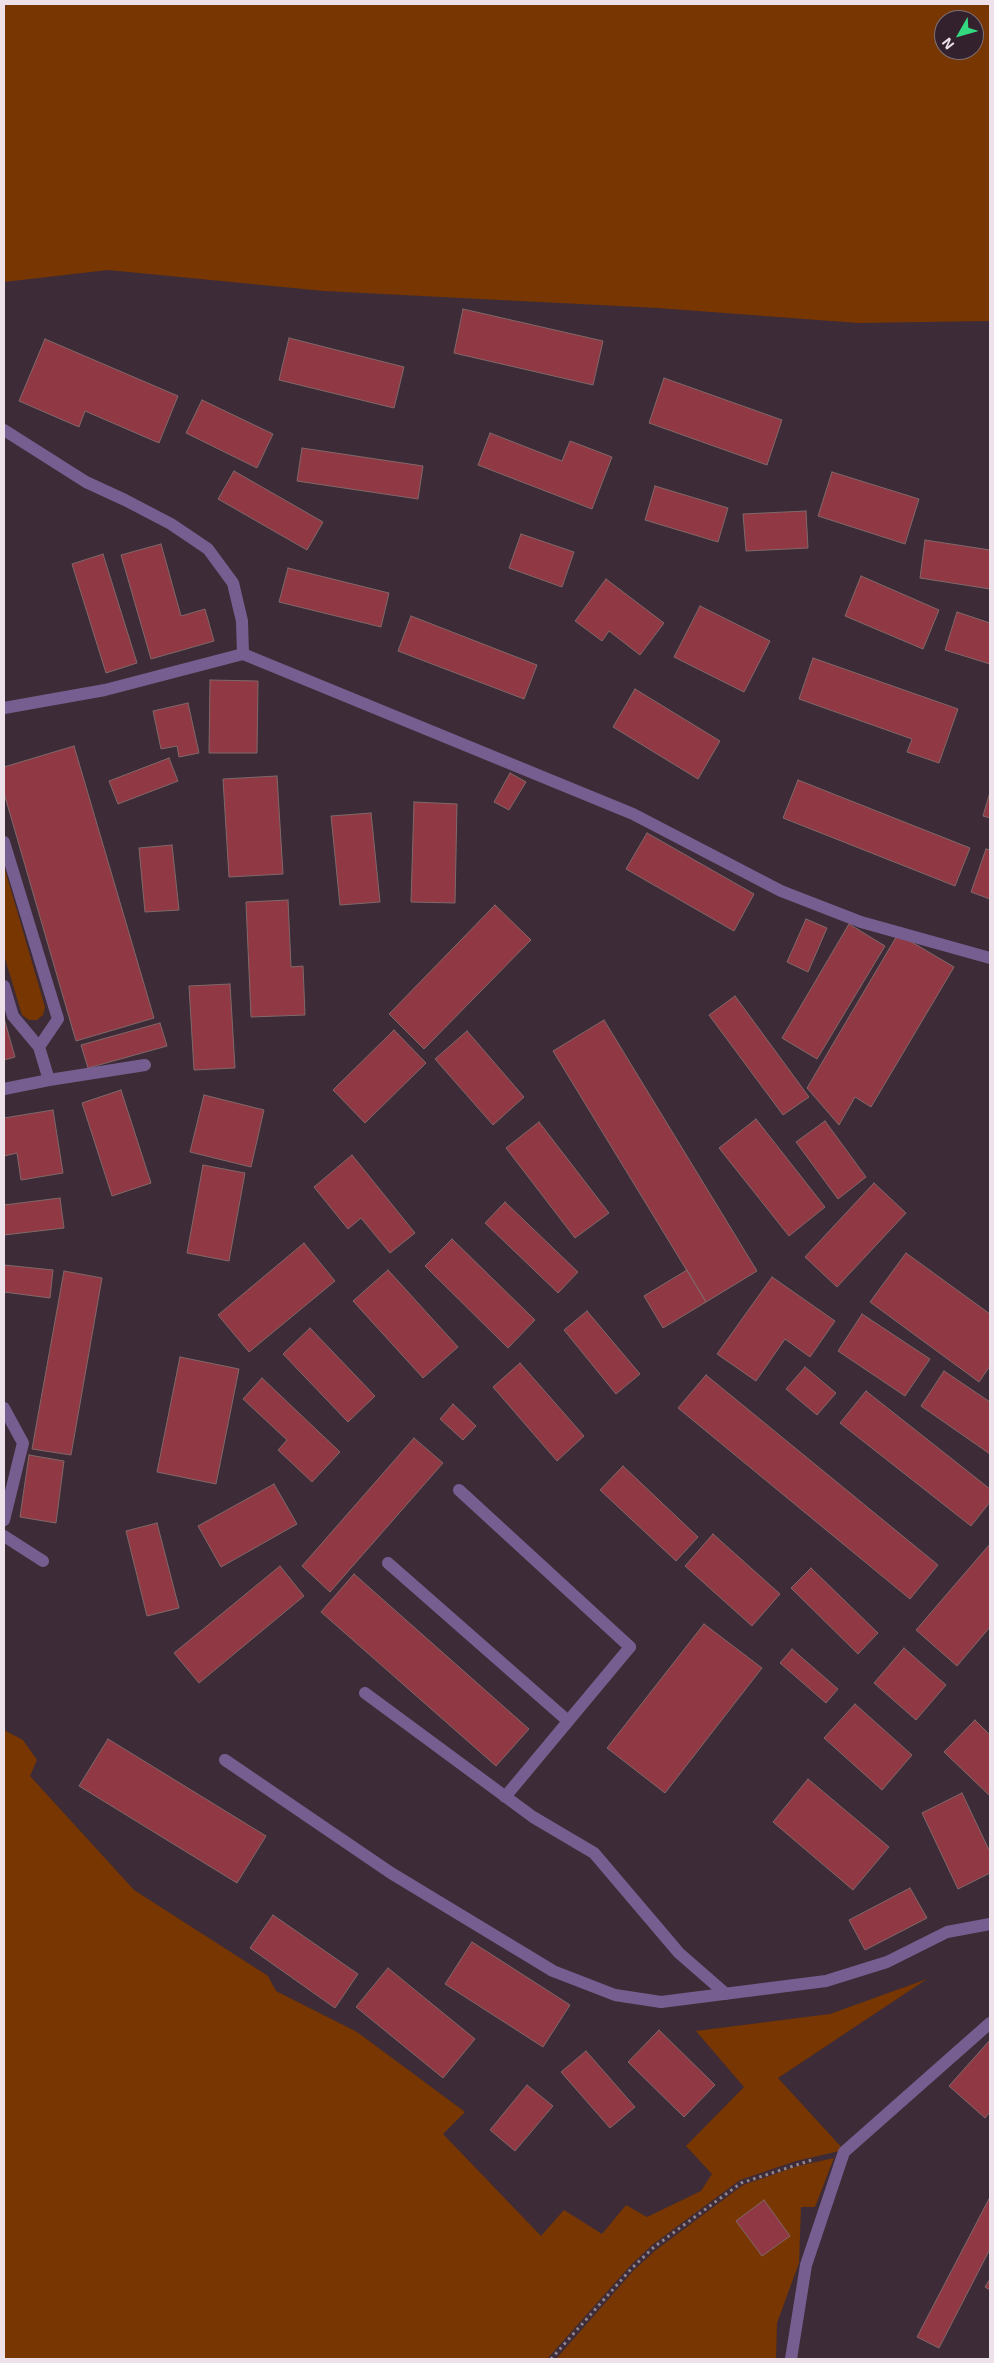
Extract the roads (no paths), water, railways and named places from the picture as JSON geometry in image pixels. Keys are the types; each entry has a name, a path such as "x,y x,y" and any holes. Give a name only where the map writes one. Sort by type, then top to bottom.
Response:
{"street":[{"path":"4,430 86,482 171,524 208,549 233,583 242,620 243,654"},
{"path":"4,708 105,690 243,654 633,814 781,891 861,922 990,958"},
{"path":"4,842 58,1019 39,1047"},
{"path":"4,986 13,1016 39,1047 49,1080"},
{"path":"4,1089 145,1065"},
{"path":"4,1408 23,1443 4,1520"},
{"path":"458,1490 630,1647 505,1797"},
{"path":"4,1536 43,1561"},
{"path":"388,1563 568,1721"},
{"path":"365,1693 532,1817 594,1853 679,1953 726,1994"},
{"path":"226,1760 391,1873 553,1971 615,1996 661,2002 826,1981 886,1962 947,1932 990,1924"},
{"path":"791,2359 806,2265 844,2152 990,2023"}]}
